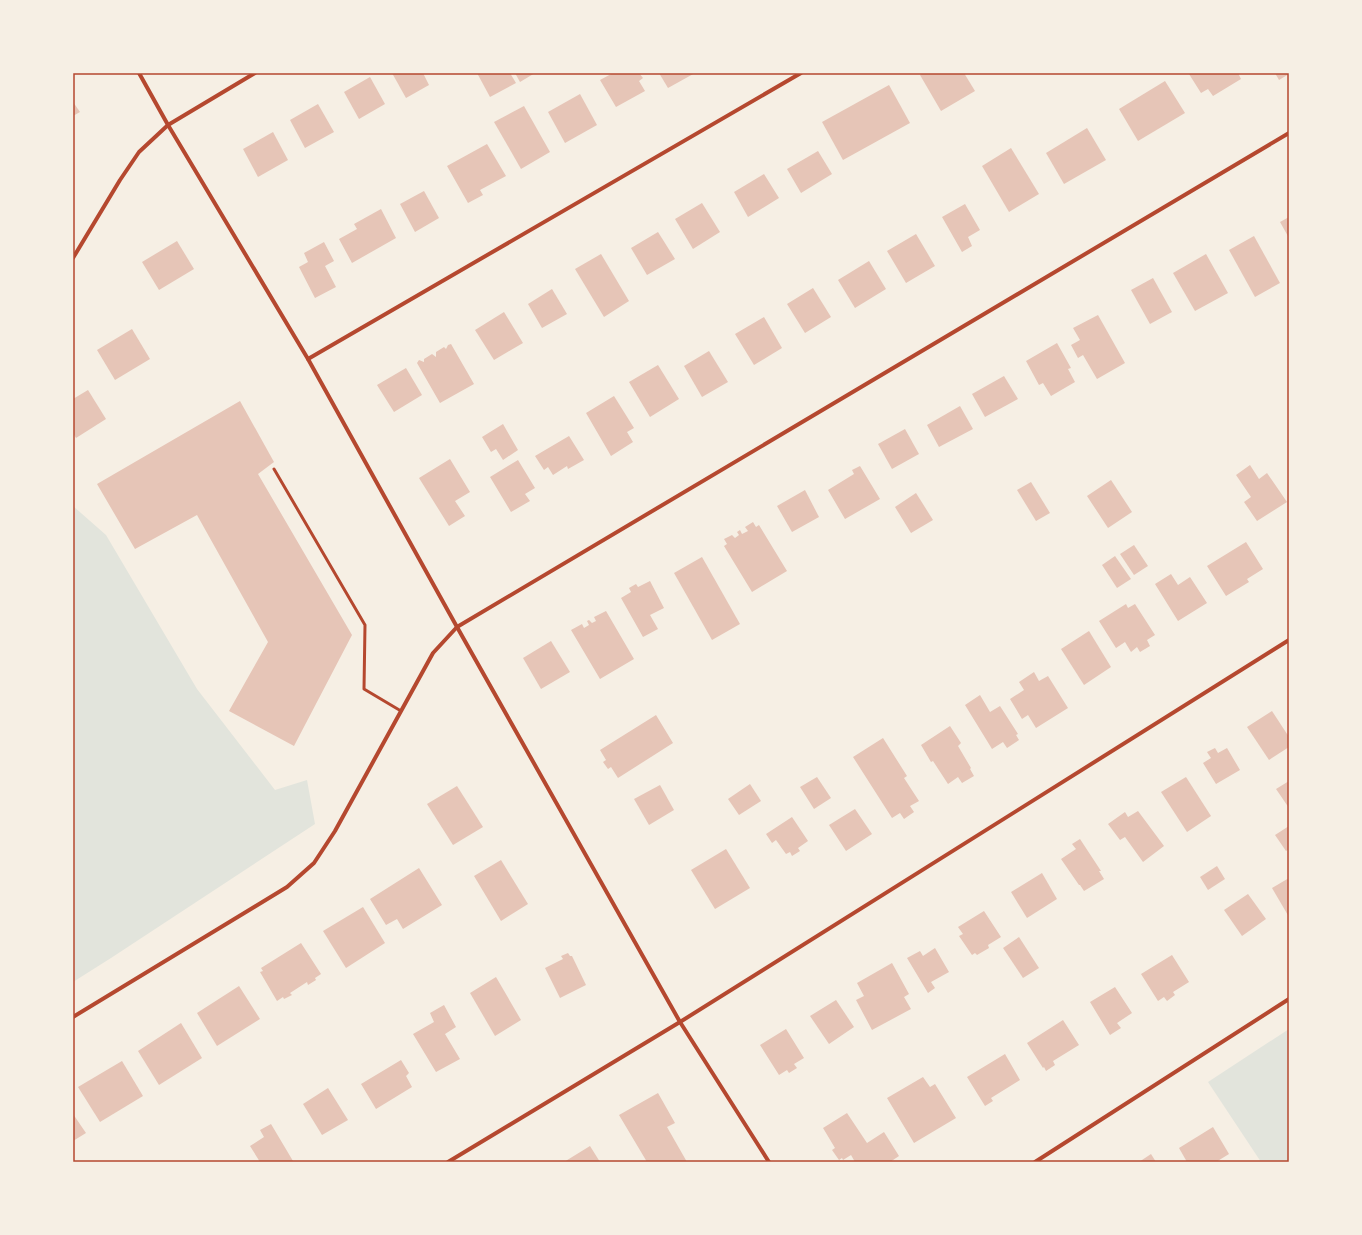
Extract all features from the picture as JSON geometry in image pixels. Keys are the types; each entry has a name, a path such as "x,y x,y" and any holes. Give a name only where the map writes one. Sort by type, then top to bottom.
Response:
{"street":[{"path":"138,73 308,359 680,1022 769,1162"},
{"path":"73,258 120,180 139,152 168,125 255,73"},
{"path":"308,359 801,73"},
{"path":"73,1017 287,887 314,863 335,831 433,653 457,626 1289,133"},
{"path":"448,1162 680,1022 1289,640"},
{"path":"1035,1162 1289,999"}],"lane":[{"path":"274,469 365,625 364,689 401,711"}],"shaded area":[{"path":"73,506 106,535 197,689 275,790 307,780 315,824 73,982"},
{"path":"1289,1029 1289,1162 1261,1162 1208,1082"}],"building":[{"path":"392,73 423,73 429,85 406,98"},
{"path":"477,73 510,73 516,83 490,97"},
{"path":"515,73 535,73 520,82"},
{"path":"613,73 639,73 643,78 639,81 645,91 616,107 600,80"},
{"path":"659,73 695,73 668,88"},
{"path":"923,73 964,73 975,91 941,111 920,75"},
{"path":"1238,73 1241,79 1213,96 1208,89 1201,93 1189,74"},
{"path":"1275,73 1289,73 1289,74 1279,80"},
{"path":"370,77 385,104 359,119 344,92"},
{"path":"1165,81 1185,113 1138,141 1119,109"},
{"path":"889,85 910,123 843,160 822,122"},
{"path":"580,94 597,125 565,143 548,112"},
{"path":"73,102 80,112 73,116"},
{"path":"318,104 334,132 305,148 290,120"},
{"path":"524,106 550,152 521,169 494,122"},
{"path":"1087,128 1106,160 1064,184 1046,153"},
{"path":"273,132 288,160 258,177 243,149"},
{"path":"487,144 506,176 480,190 483,195 468,203 447,166"},
{"path":"1011,148 1039,194 1009,212 982,166"},
{"path":"818,151 832,174 801,193 787,169"},
{"path":"764,174 779,198 748,217 734,192"},
{"path":"424,191 439,218 415,232 400,204"},
{"path":"702,203 720,232 693,249 675,219"},
{"path":"965,204 980,230 968,237 972,246 962,252 942,217"},
{"path":"381,209 396,238 352,263 339,239 357,229 354,224"},
{"path":"1289,217 1289,238 1280,222"},
{"path":"658,232 675,259 647,275 631,248"},
{"path":"916,234 935,266 906,283 887,251"},
{"path":"1254,236 1280,283 1255,297 1229,250"},
{"path":"177,241 194,269 159,290 142,262"},
{"path":"324,242 334,261 325,266 336,287 315,298 299,267 308,262 304,253"},
{"path":"601,254 629,301 604,317 575,269"},
{"path":"1206,254 1228,293 1195,311 1173,273"},
{"path":"869,261 886,289 855,308 838,280"},
{"path":"1153,278 1172,312 1150,324 1131,290"},
{"path":"813,288 831,317 805,333 787,304"},
{"path":"552,289 567,314 542,328 528,304"},
{"path":"504,312 523,343 494,360 475,330"},
{"path":"1098,315 1125,363 1097,379 1083,355 1078,358 1071,345 1080,340 1073,328"},
{"path":"764,317 782,348 754,365 735,334"},
{"path":"132,329 150,359 115,380 97,350"},
{"path":"1057,343 1071,368 1068,369 1075,382 1051,396 1043,383 1039,385 1026,361"},
{"path":"451,344 474,384 440,403 417,363 419,360 424,362 424,359 432,354 436,357 436,352 444,347 446,349 448,345"},
{"path":"709,351 728,382 702,397 684,366"},
{"path":"658,365 679,399 650,417 629,382"},
{"path":"406,368 422,395 394,412 377,385"},
{"path":"1004,376 1018,399 985,417 972,394"},
{"path":"88,390 106,419 76,438 73,433 73,399"},
{"path":"614,396 634,428 627,432 633,442 611,456 586,413"},
{"path":"240,401 274,462 258,474 352,635 294,746 229,711 268,642 197,515 135,549 97,484"},
{"path":"960,406 973,429 939,447 927,425"},
{"path":"503,424 518,450 503,460 496,449 491,452 482,437"},
{"path":"905,429 919,454 892,469 878,444"},
{"path":"569,436 584,460 568,469 567,466 553,475 548,467 544,470 535,456"},
{"path":"450,459 470,492 455,501 465,516 449,526 419,478"},
{"path":"518,460 535,488 525,494 530,501 511,512 490,477"},
{"path":"1250,465 1259,479 1267,473 1287,502 1257,521 1244,502 1251,497 1236,475"},
{"path":"860,466 880,499 845,519 828,490 854,474 852,470"},
{"path":"1111,480 1132,512 1108,528 1087,496"},
{"path":"1031,482 1050,513 1036,521 1017,490"},
{"path":"805,490 819,517 792,532 777,506"},
{"path":"916,493 933,520 911,533 895,507"},
{"path":"753,522 756,527 759,525 787,571 752,592 724,546 727,544 724,539 732,535 735,538 739,535 737,532 740,530 742,534 748,531 745,527"},
{"path":"1246,542 1263,569 1247,579 1249,582 1226,596 1207,566"},
{"path":"1134,545 1148,566 1134,575 1120,554"},
{"path":"1115,556 1131,579 1117,588 1102,565"},
{"path":"702,557 740,624 712,640 674,573"},
{"path":"1171,574 1178,585 1190,577 1207,603 1178,621 1155,584"},
{"path":"650,581 664,608 650,615 658,629 643,637 621,598 631,592 629,588 636,584 638,587"},
{"path":"1126,604 1128,608 1135,604 1155,635 1147,640 1150,646 1140,652 1137,647 1131,652 1125,642 1116,648 1099,621"},
{"path":"606,611 634,659 600,679 571,630 582,624 584,628 589,625 587,621 589,620 592,623 596,621 594,617"},
{"path":"1089,631 1111,667 1084,685 1061,649"},
{"path":"551,641 570,672 541,689 523,658"},
{"path":"1034,672 1039,681 1048,676 1068,708 1036,728 1028,715 1022,719 1010,699 1024,690 1019,682"},
{"path":"980,695 990,712 1000,706 1018,734 1016,735 1019,740 1007,748 1003,742 992,749 965,705"},
{"path":"1272,711 1289,737 1289,747 1269,760 1247,727"},
{"path":"656,715 673,743 618,778 611,767 608,769 603,762 606,760 600,750"},
{"path":"950,726 961,743 958,746 974,776 962,783 958,777 948,784 933,761 931,762 921,745"},
{"path":"883,738 907,776 904,778 919,801 910,806 914,812 904,819 900,813 892,818 853,757"},
{"path":"1215,748 1218,753 1227,748 1240,770 1216,784 1203,763 1211,758 1207,752"},
{"path":"817,777 831,798 814,809 800,787"},
{"path":"1186,777 1211,816 1187,832 1161,792"},
{"path":"1289,781 1289,808 1276,789"},
{"path":"750,784 761,801 739,815 728,799"},
{"path":"660,785 674,810 649,825 634,799"},
{"path":"457,786 483,827 453,845 427,804"},
{"path":"855,809 872,834 846,851 829,825"},
{"path":"1138,811 1164,846 1143,862 1125,837 1120,840 1108,824 1125,812 1128,817"},
{"path":"792,817 808,841 798,848 800,851 792,856 790,852 786,854 776,840 772,843 766,834"},
{"path":"1289,826 1289,849 1286,851 1275,835"},
{"path":"1080,839 1101,871 1099,871 1104,879 1084,891 1061,859 1076,849 1072,844"},
{"path":"726,849 750,888 715,909 691,870"},
{"path":"501,860 528,904 501,921 474,876"},
{"path":"1217,866 1225,879 1208,890 1200,877"},
{"path":"419,868 442,905 403,929 397,919 386,925 370,899"},
{"path":"1042,873 1057,899 1027,918 1011,892"},
{"path":"1289,878 1289,917 1272,888"},
{"path":"1248,894 1266,919 1242,936 1224,910"},
{"path":"363,907 385,943 346,968 323,931"},
{"path":"984,911 1001,937 988,945 989,948 977,955 975,953 972,955 959,936 963,934 958,927"},
{"path":"1019,937 1039,968 1023,978 1003,948"},
{"path":"301,943 321,974 315,978 316,980 308,985 307,982 290,993 292,995 284,999 283,997 277,1001 260,972 263,971 261,968"},
{"path":"935,948 949,972 931,982 935,988 928,993 907,958 920,951 923,956"},
{"path":"568,953 572,956 586,985 560,998 545,968 563,959 561,956"},
{"path":"1172,955 1189,982 1173,992 1175,995 1167,1001 1164,997 1158,1001 1141,974"},
{"path":"892,963 909,994 904,997 911,1009 872,1030 856,1000 864,996 857,983"},
{"path":"496,977 521,1020 495,1036 470,993"},
{"path":"239,986 260,1019 217,1046 197,1013"},
{"path":"1115,987 1132,1013 1117,1023 1121,1028 1110,1035 1090,1002"},
{"path":"836,1000 854,1027 829,1044 810,1016"},
{"path":"444,1005 456,1027 445,1034 460,1059 436,1072 413,1034 434,1022 430,1013"},
{"path":"1063,1020 1079,1045 1053,1061 1055,1065 1046,1071 1027,1043"},
{"path":"181,1023 202,1058 159,1085 138,1051"},
{"path":"786,1029 804,1058 794,1064 797,1068 789,1073 787,1070 779,1075 760,1045"},
{"path":"1005,1054 1020,1080 991,1098 993,1101 985,1106 967,1077"},
{"path":"401,1060 409,1073 406,1076 412,1087 376,1109 361,1084"},
{"path":"122,1061 143,1096 100,1122 78,1087"},
{"path":"923,1077 930,1087 935,1084 956,1118 914,1143 887,1098"},
{"path":"328,1088 348,1120 322,1135 303,1104"},
{"path":"658,1093 675,1123 667,1127 687,1162 647,1162 619,1115"},
{"path":"847,1113 867,1143 884,1132 899,1156 890,1162 855,1162 851,1155 843,1160 842,1158 839,1160 832,1150 835,1148 823,1128"},
{"path":"73,1114 86,1133 73,1141"},
{"path":"271,1124 293,1161 260,1162 250,1146 264,1137 260,1130"},
{"path":"1213,1127 1229,1154 1216,1162 1187,1162 1179,1148"},
{"path":"590,1146 600,1162 564,1162"},
{"path":"1151,1154 1156,1162 1139,1162"}]}
